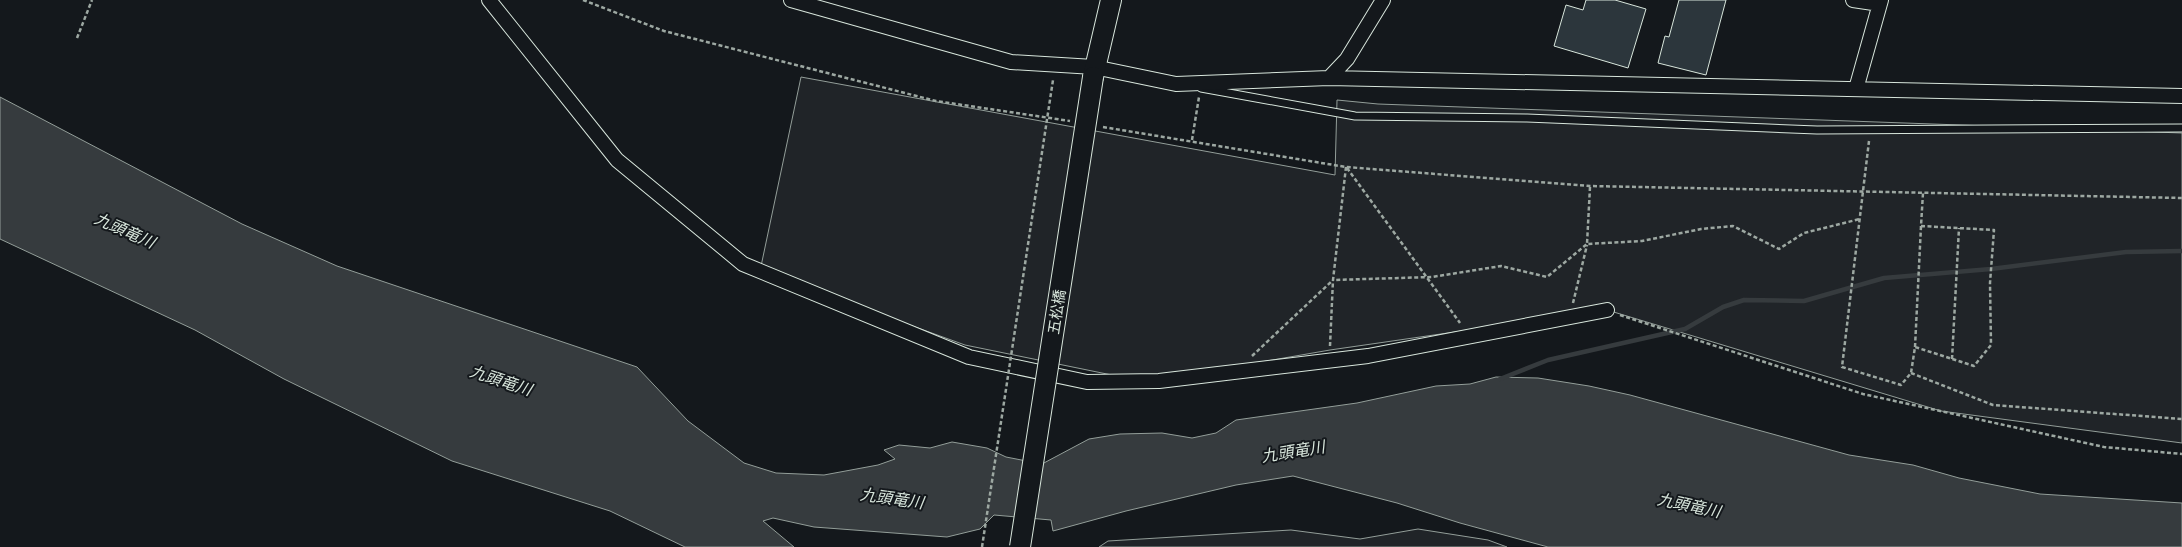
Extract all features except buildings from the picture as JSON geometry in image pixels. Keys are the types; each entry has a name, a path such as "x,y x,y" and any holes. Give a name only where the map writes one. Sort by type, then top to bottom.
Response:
{"main road":[{"name":"五松橋","path":"1020,547 1094,72 1111,0"}],"street":[{"path":"489,0 618,160 744,264 970,357 1087,382 1159,381 1368,356 1607,310"},
{"path":"791,0 1011,62 1176,84 1329,78 2182,96"},
{"path":"1329,78 1347,59 1383,0"},
{"path":"1853,0 1880,2 1856,89"}],"lane":[{"path":"1176,84 1356,116 1527,118 1816,130 2182,128"}],"path":[{"path":"77,38 92,0"},
{"path":"583,0 664,31 936,101 1074,122"},
{"path":"982,547 1053,80"},
{"path":"1192,140 1200,88"},
{"path":"1094,125 1346,167 1590,186 2182,198"},
{"path":"1871,130 1842,366 1901,385 1911,373 1915,347 1923,193"},
{"path":"1330,360 1333,280 1346,167"},
{"path":"1346,167 1470,336"},
{"path":"1570,317 1587,244 1590,186"},
{"path":"1234,372 1333,280 1432,277 1501,266 1547,277 1587,244 1642,241 1701,229 1733,226 1779,249 1804,233 1860,219"},
{"path":"1915,347 1974,366 1991,345 1990,283 1994,230 1921,226"},
{"path":"1952,359 1959,228"},
{"path":"1607,310 1863,394 2104,447 2182,454"},
{"path":"1911,373 1994,405 2182,419"}],"shaded area":[{"path":"801,77 1335,175 1337,100 1378,104 2182,133 2182,443 1941,411 1607,310 1330,350 1146,382 965,345 760,271"},
{"path":"1418,529 1488,540 1507,547 1099,547 1108,541 1291,530 1360,539"}],"water":[{"name":"九頭竜川","path":"0,97 242,224 337,266 637,367 688,421 744,463 776,473 824,475 878,465 895,459 884,450 899,445 930,448 952,442 987,448 1006,457 1042,464 1089,439 1120,434 1162,433 1192,438 1216,433 1236,420 1357,403 1436,386 1470,384 1496,377 1538,378 1630,395 1849,455 1913,465 1959,478 2040,494 2182,503 2182,547 1548,547 1460,523 1397,503 1293,476 1236,485 1126,511 1053,531 1051,520 994,515 980,529 947,537 814,527 773,518 763,521 794,547 685,547 610,511 452,461 284,379 195,330 0,239"}],"waterway":[{"path":"1500,379 1548,360 1685,329 1723,307 1744,300 1804,301 1884,278 1991,269 2126,252 2182,251"}]}
